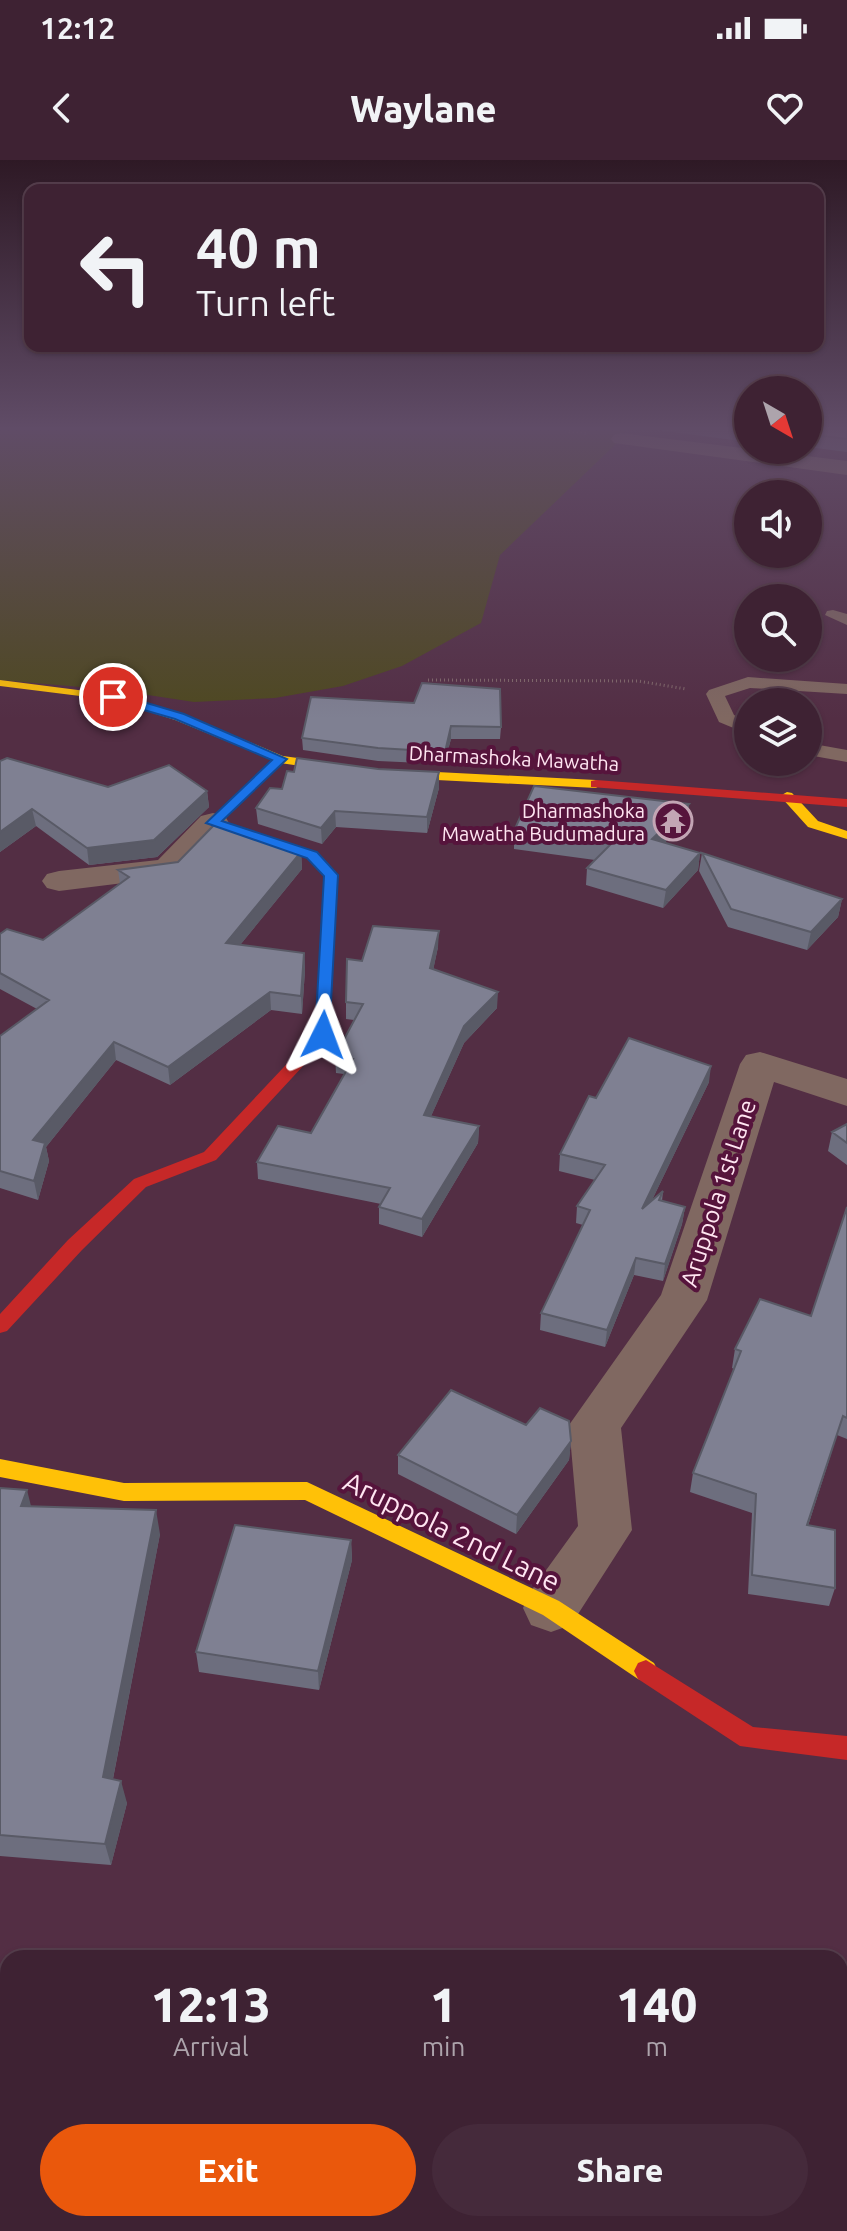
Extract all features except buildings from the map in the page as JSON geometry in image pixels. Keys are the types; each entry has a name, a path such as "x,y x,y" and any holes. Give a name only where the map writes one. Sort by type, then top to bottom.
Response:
{"street":[{"name":"Dharmashoka Mawatha","path":"0,683 113,697 179,717 280,759 378,773 787,796 847,803"},
{"path":"59,881 168,869 280,759"},
{"path":"787,796 813,824 847,835"},
{"path":"0,1326 75,1245 140,1183 210,1156 323,1035 331,875 312,855 213,823"},
{"name":"Aruppola 1st Lane","path":"551,1608 605,1530 595,1425 683,1300 760,1064 847,1093"},
{"name":"Aruppola 2nd Lane","path":"0,1468 124,1492 307,1491 551,1608 749,1738 847,1748"}],"lane":[{"path":"734,722 726,718 715,694 748,682 847,689"},
{"path":"822,752 847,756"}],"path":[{"path":"428,680 638,681 715,694"}],"shaded area":[{"path":"0,526 531,526 500,555 481,623 402,666 343,686 275,698 194,702 115,690 0,680"}],"traffic: fast":[{"path":"280,759 213,823 312,855 331,875 327,946"}],"traffic: slow":[{"path":"0,683 113,697 179,717 280,759 378,773 596,784"},
{"path":"787,796 813,824 847,835"},
{"path":"0,1468 124,1492 307,1491 551,1608 646,1671"}],"traffic: jam":[{"path":"596,784 847,803"},
{"path":"0,1326 75,1245 140,1183 210,1156 323,1035 327,946"},
{"path":"646,1671 749,1738 847,1748"}],"place":[{"name":"Dharmashoka Mawatha Budumadura","path":"673,821"}],"route":[{"path":"113,697 179,717 280,759 213,823 312,855 331,875 323,1035"}]}
